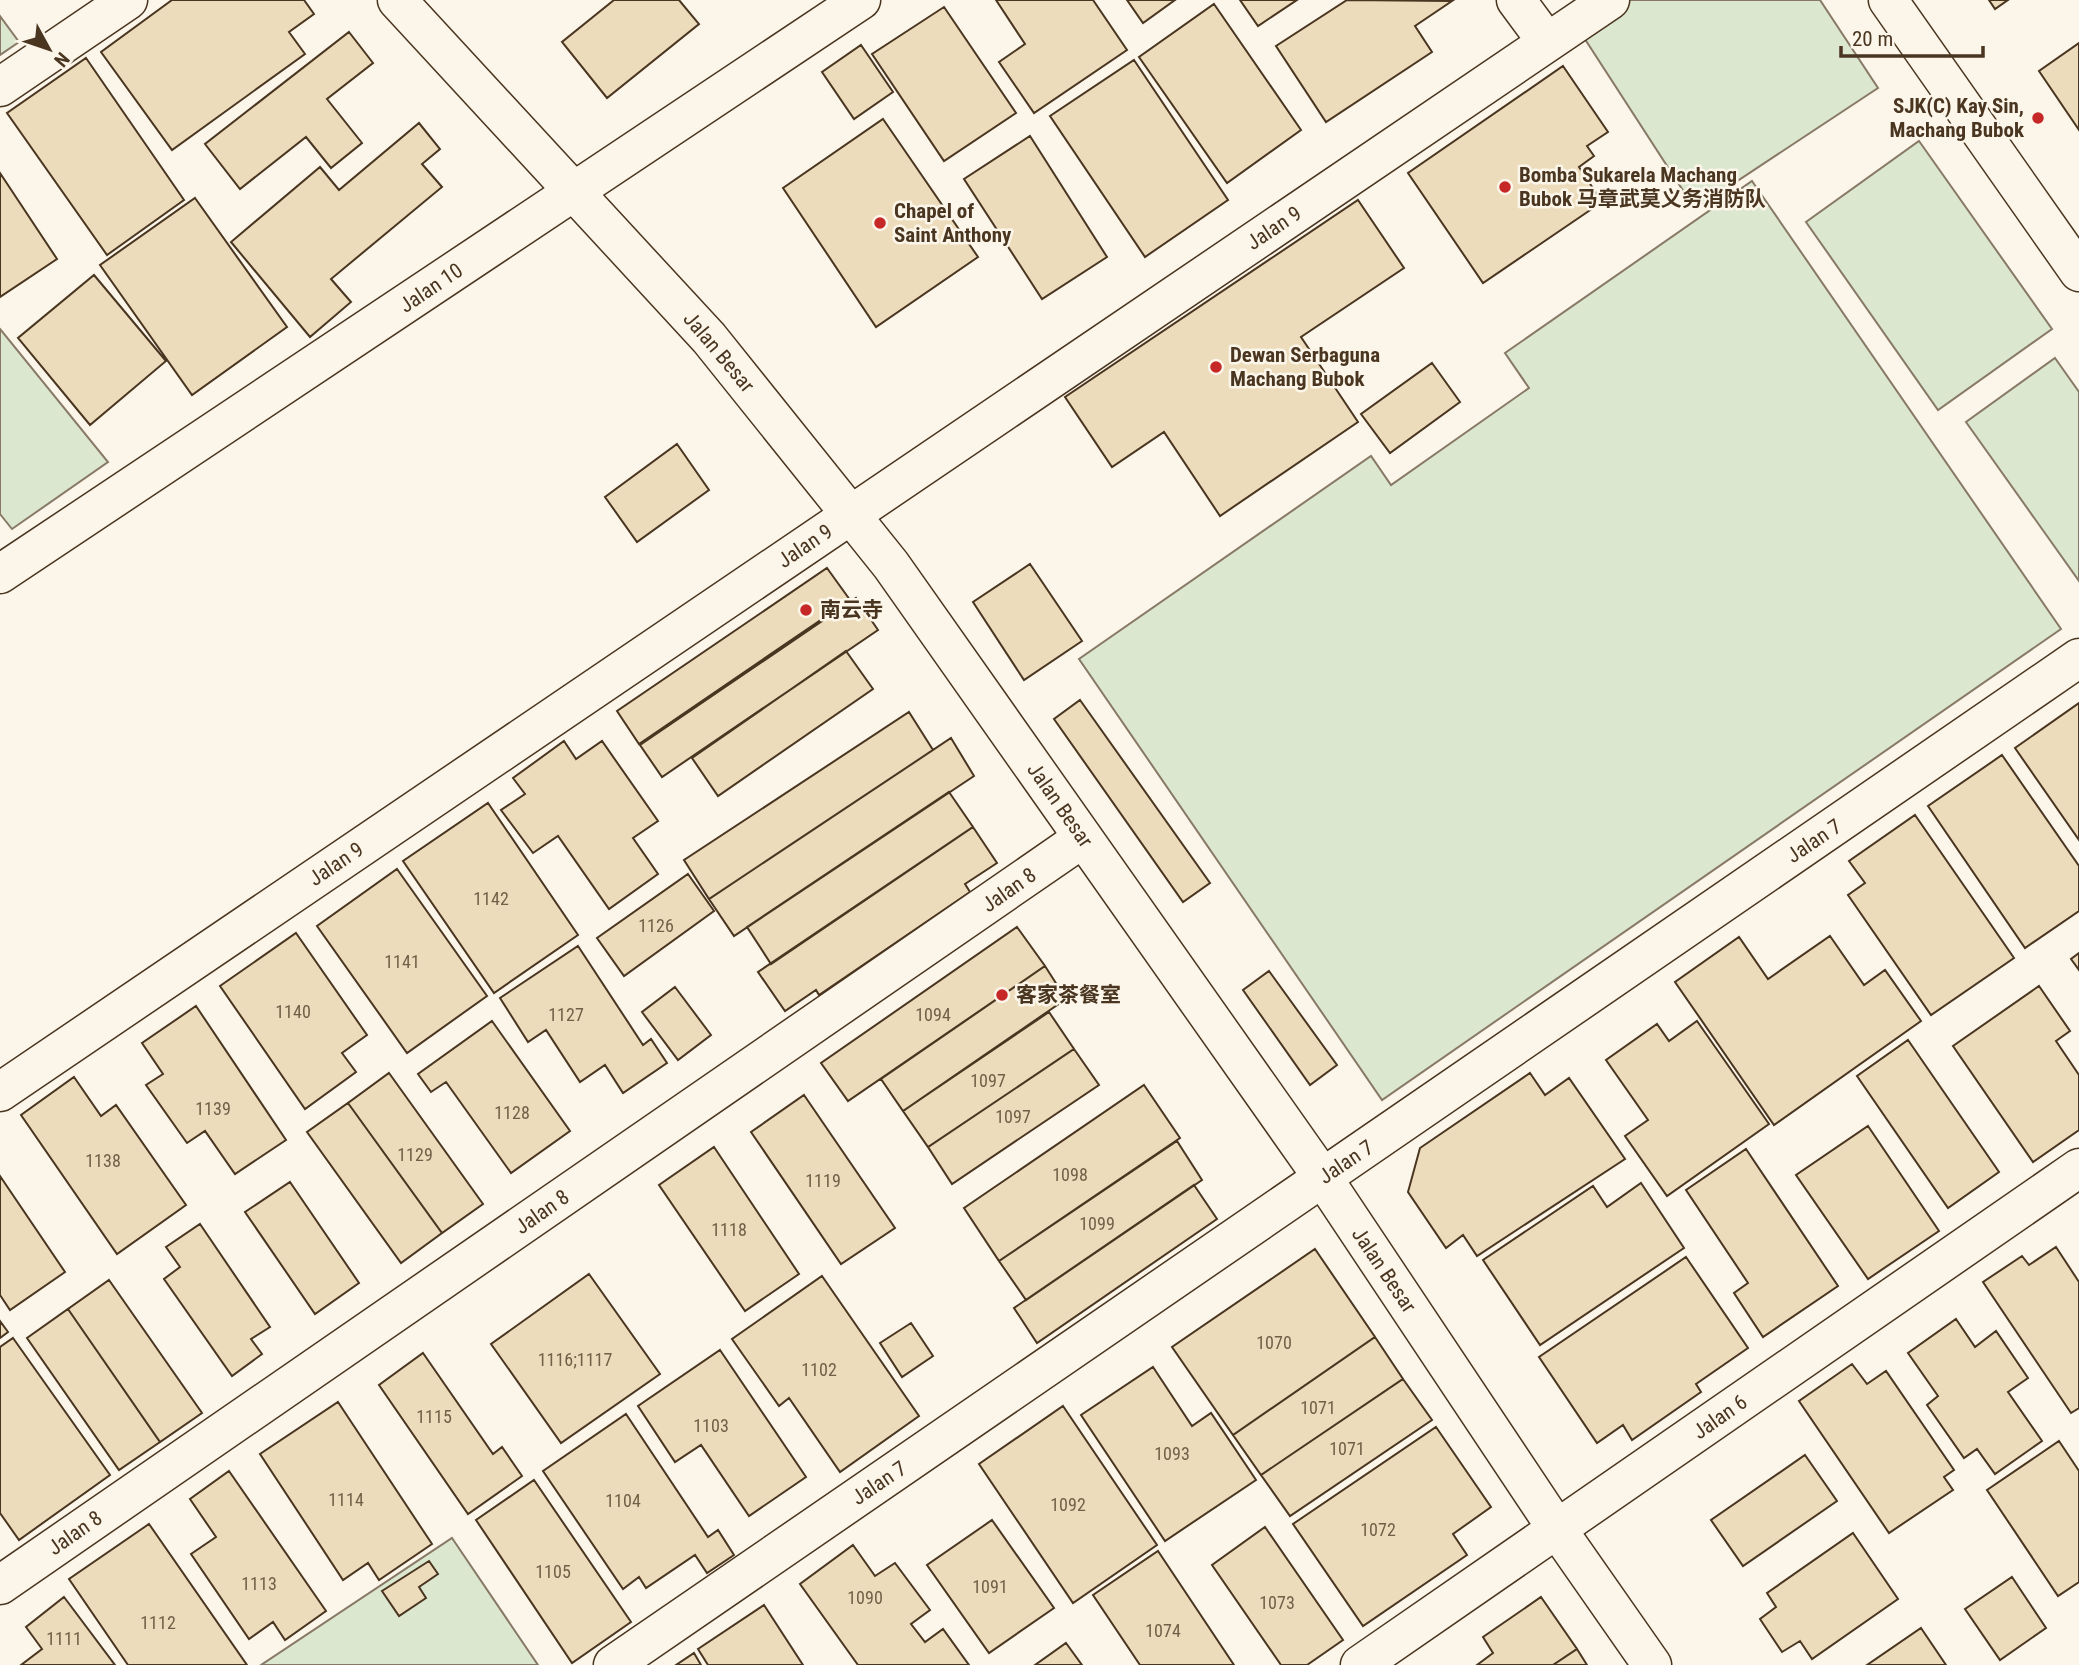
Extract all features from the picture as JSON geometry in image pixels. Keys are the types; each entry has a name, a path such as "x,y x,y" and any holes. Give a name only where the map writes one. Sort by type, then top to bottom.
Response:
{"street":[{"path":"0,87 128,0"},
{"name":"Jalan Besar","path":"397,0 709,338 891,565 1323,1178 1557,1529 1653,1665"},
{"name":"Jalan 10","path":"0,574 861,0"},
{"path":"1516,0 1547,42"},
{"name":"Jalan 9","path":"0,1092 1609,0"},
{"path":"1888,0 2079,272"},
{"name":"Jalan 7","path":"613,1665 2079,658"},
{"name":"Jalan 8","path":"0,1585 1083,838"},
{"name":"Jalan 6","path":"1360,1665 2079,1168"}],"green space":[{"path":"1630,0 1820,0 1878,88 1695,209 1581,33"},
{"path":"0,16 19,42 0,55"},
{"path":"1919,141 2052,329 1938,410 1806,222"},
{"path":"1752,181 2061,629 1382,1100 1079,659 1371,456 1391,485 1529,388 1505,353"},
{"path":"0,329 108,462 12,529 0,514"},
{"path":"2055,358 2079,392 2079,581 1966,422"},
{"path":"452,1538 538,1665 261,1665"}],"building":[{"path":"172,0 304,0 314,14 289,32 305,54 172,150 101,52"},
{"path":"614,0 679,0 699,24 607,98 562,42"},
{"path":"996,0 1093,0 1127,50 1034,113 999,62 1025,44"},
{"path":"1127,0 1175,0 1143,23"},
{"path":"1240,0 1297,0 1258,26"},
{"path":"1347,0 1452,1 1415,26 1432,52 1326,122 1276,46"},
{"path":"1989,0 2008,0 1995,9"},
{"path":"1214,4 1301,130 1227,183 1139,57"},
{"path":"944,7 1016,113 944,161 872,54"},
{"path":"349,32 373,63 327,99 362,143 331,168 306,137 240,189 205,144"},
{"path":"2079,43 2079,130 2039,71"},
{"path":"861,45 893,92 854,119 822,72"},
{"path":"86,58 184,200 107,255 7,113"},
{"path":"1134,60 1228,200 1145,257 1050,116"},
{"name":"Bomba Sukarela Machang Bubok 马章武莫义务消防队","path":"1563,66 1608,132 1587,146 1594,156 1579,167 1602,202 1483,283 1408,173"},
{"name":"Chapel of Saint Anthony","path":"883,119 978,257 876,327 783,188"},
{"path":"419,123 440,149 422,164 442,187 331,279 351,302 310,337 231,242 320,167 339,190"},
{"path":"1030,136 1107,257 1042,299 964,179"},
{"path":"0,173 57,259 0,297"},
{"path":"195,198 287,327 192,395 100,265"},
{"name":"Dewan Serbaguna Machang Bubok","path":"1358,200 1404,268 1301,337 1358,422 1220,516 1164,432 1112,467 1065,397"},
{"path":"94,275 166,361 90,425 18,338"},
{"path":"1432,363 1460,402 1390,453 1361,414"},
{"path":"677,444 709,490 637,542 605,497"},
{"path":"1030,564 1082,641 1024,680 973,602"},
{"path":"827,568 850,600 639,744 617,711"},
{"path":"856,598 878,630 662,777 640,745"},
{"path":"846,651 873,689 718,796 692,758"},
{"path":"1080,700 1210,883 1183,902 1054,719"},
{"path":"2079,703 2079,840 2015,748"},
{"path":"909,712 933,750 709,899 684,860"},
{"path":"951,738 974,776 734,936 709,899"},
{"path":"564,741 576,759 602,741 658,821 633,838 658,874 609,909 558,836 533,853 501,810 525,794 513,778"},
{"path":"2002,755 2079,866 2079,911 2025,948 1928,806"},
{"path":"949,792 973,827 771,964 747,927"},
{"path":"488,803 578,935 494,993 403,861"},
{"path":"1915,815 2014,958 1931,1015 1848,895 1865,883 1849,861"},
{"path":"973,827 997,863 965,884 970,892 819,995 816,990 785,1011 758,972"},
{"path":"397,869 487,996 407,1053 317,926"},
{"path":"688,874 714,911 624,976 597,938"},
{"path":"1017,927 1045,966 848,1101 821,1063"},
{"path":"296,933 367,1035 342,1053 356,1072 305,1109 220,986"},
{"path":"1830,936 1864,985 1885,970 1921,1021 1774,1125 1675,982 1739,937 1768,979"},
{"path":"578,946 643,1045 651,1039 667,1063 623,1093 605,1065 580,1082 546,1030 528,1042 500,998"},
{"path":"2079,953 2079,970 2071,959"},
{"path":"1045,966 1066,999 903,1111 881,1079"},
{"path":"1269,971 1337,1065 1310,1085 1243,990"},
{"path":"2039,986 2070,1031 2056,1041 2079,1075 2079,1130 2033,1162 1953,1046"},
{"path":"675,987 711,1035 678,1060 642,1012"},
{"path":"196,1006 286,1140 235,1174 205,1131 187,1143 146,1085 163,1074 142,1043"},
{"path":"1049,1012 1074,1049 928,1147 903,1111"},
{"path":"492,1021 570,1131 511,1173 446,1082 431,1092 418,1074"},
{"path":"1697,1021 1769,1124 1667,1196 1625,1136 1648,1120 1606,1060 1657,1024 1669,1041"},
{"path":"1908,1040 1999,1172 1948,1208 1857,1076"},
{"path":"1074,1049 1099,1085 952,1184 928,1147"},
{"path":"389,1073 483,1204 442,1233 348,1103"},
{"path":"1530,1073 1545,1095 1569,1078 1625,1159 1477,1256 1463,1235 1446,1248 1408,1192 1420,1148"},
{"path":"74,1077 101,1116 116,1105 186,1205 117,1254 21,1115"},
{"path":"1144,1085 1180,1138 999,1261 964,1208"},
{"path":"804,1095 895,1228 841,1264 751,1132"},
{"path":"348,1103 442,1233 401,1263 307,1132"},
{"path":"1868,1126 1939,1231 1868,1279 1796,1175"},
{"path":"1177,1141 1202,1180 1026,1300 999,1261"},
{"path":"714,1147 799,1274 745,1311 659,1185"},
{"path":"1746,1149 1838,1286 1763,1337 1734,1293 1748,1283 1686,1190"},
{"path":"0,1176 65,1272 10,1310 0,1295"},
{"path":"290,1182 359,1283 315,1314 245,1212"},
{"path":"1641,1183 1684,1248 1540,1345 1483,1260 1593,1186 1607,1207"},
{"path":"1194,1185 1217,1219 1037,1343 1014,1308"},
{"path":"200,1224 270,1327 251,1339 262,1354 232,1376 164,1279 180,1267 166,1247"},
{"path":"2056,1247 2079,1282 2079,1408 2071,1413 1983,1282 2022,1256 2029,1265"},
{"path":"1315,1249 1375,1337 1233,1435 1172,1347"},
{"path":"1686,1257 1748,1348 1696,1384 1701,1392 1632,1440 1623,1425 1597,1443 1539,1357"},
{"path":"589,1274 660,1374 561,1443 491,1344"},
{"path":"822,1276 919,1416 840,1472 789,1398 779,1406 732,1339"},
{"path":"109,1280 202,1413 160,1442 68,1309"},
{"path":"68,1309 160,1442 119,1470 27,1338"},
{"path":"1956,1319 1975,1347 1996,1331 2028,1378 2008,1392 2042,1441 1995,1474 1977,1449 1964,1458 1927,1405 1938,1396 1908,1353"},
{"path":"0,1321 8,1332 0,1338"},
{"path":"911,1323 933,1356 902,1377 880,1343"},
{"path":"1375,1337 1403,1379 1261,1475 1233,1435"},
{"path":"13,1338 110,1475 19,1540 0,1513 0,1347"},
{"path":"720,1350 806,1477 749,1516 701,1445 675,1462 638,1406"},
{"path":"423,1353 493,1454 502,1447 522,1476 468,1514 379,1385"},
{"path":"1852,1364 1867,1384 1886,1371 1954,1470 1944,1477 1953,1490 1889,1533 1799,1401"},
{"path":"1153,1367 1192,1426 1211,1413 1256,1480 1165,1541 1081,1415"},
{"path":"1403,1379 1432,1420 1290,1516 1261,1475"},
{"path":"338,1402 432,1544 379,1580 368,1563 343,1580 260,1454"},
{"path":"1063,1406 1157,1545 1073,1603 979,1464"},
{"path":"626,1414 708,1537 718,1530 734,1555 707,1573 695,1555 646,1588 639,1577 623,1589 543,1471"},
{"path":"1436,1427 1491,1507 1453,1534 1467,1555 1363,1626 1293,1524"},
{"path":"2059,1441 2079,1471 2079,1582 2058,1596 1987,1490"},
{"path":"1805,1455 1837,1501 1743,1566 1711,1520"},
{"path":"229,1471 326,1611 285,1640 273,1622 249,1639 191,1554 216,1537 190,1499"},
{"path":"534,1480 631,1622 572,1663 476,1520"},
{"path":"992,1520 1054,1608 989,1653 927,1565"},
{"path":"149,1524 247,1665 128,1665 69,1579"},
{"path":"1265,1527 1343,1640 1307,1665 1281,1665 1212,1565"},
{"path":"1853,1533 1898,1599 1812,1659 1800,1641 1782,1652 1760,1619 1776,1607 1767,1593"},
{"path":"853,1545 875,1576 895,1563 930,1610 911,1624 925,1642 943,1629 969,1665 858,1665 800,1584"},
{"path":"1158,1551 1234,1665 1140,1665 1093,1595"},
{"path":"429,1561 438,1574 419,1587 426,1598 399,1616 382,1591"},
{"path":"2012,1577 2046,1628 2000,1660 1965,1609"},
{"path":"64,1597 115,1665 21,1665 42,1649 26,1627"},
{"path":"1541,1597 1577,1649 1553,1665 1477,1665 1493,1653 1483,1637"},
{"path":"764,1605 803,1665 708,1665 698,1649"},
{"path":"1921,1628 1946,1665 1867,1665"},
{"path":"1066,1643 1082,1665 1035,1665"},
{"path":"1577,1649 1587,1665 1553,1665"},
{"path":"694,1653 701,1665 676,1665"}],"place":[{"name":"SJK(C) Kay Sin, Machang Bubok","path":"2038,118"},
{"name":"Bomba Sukarela Machang Bubok 马章武莫义务消防队","path":"1505,187"},
{"name":"Chapel of Saint Anthony","path":"880,223"},
{"name":"Dewan Serbaguna Machang Bubok","path":"1216,367"},
{"name":"南云寺","path":"806,610"},
{"name":"客家茶餐室","path":"1002,995"}]}
